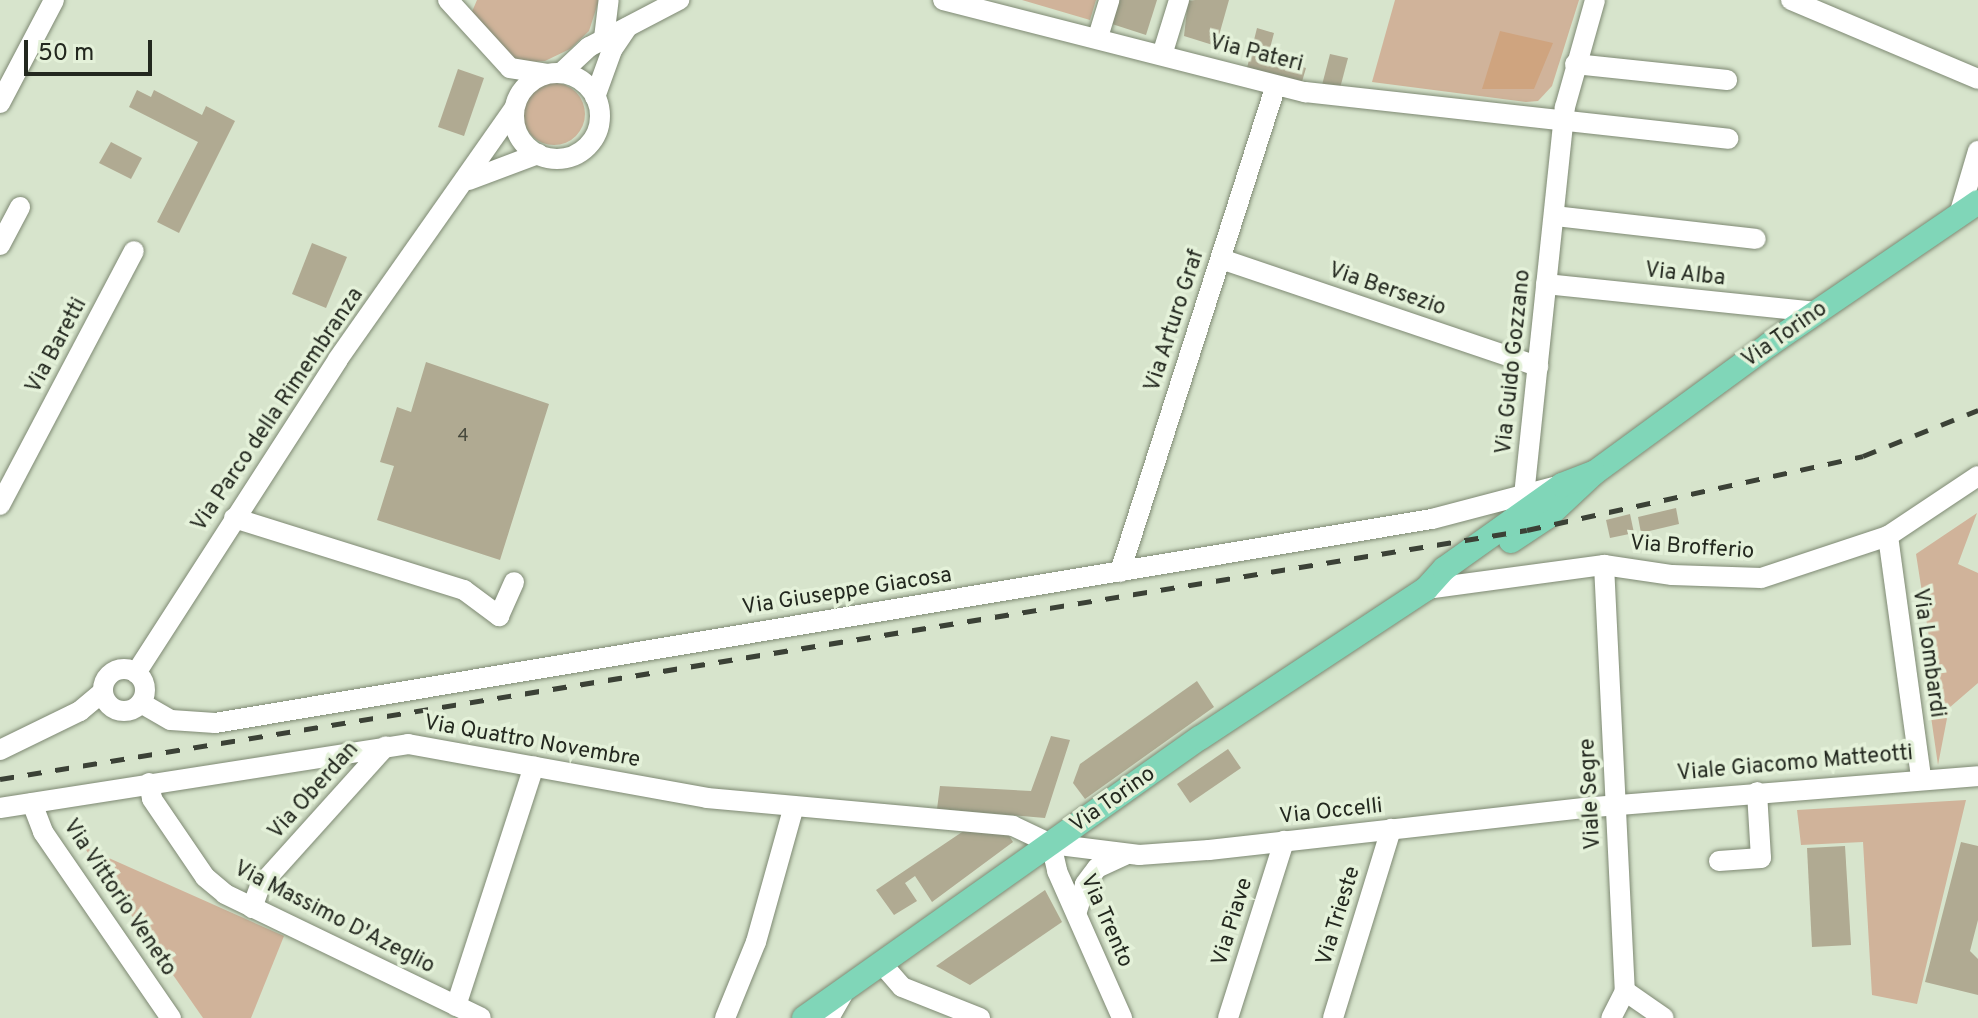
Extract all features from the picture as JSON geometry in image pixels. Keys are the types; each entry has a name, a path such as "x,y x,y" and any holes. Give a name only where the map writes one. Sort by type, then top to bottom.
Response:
{"main road":[{"name":"Via Torino","path":"1426,589 1469,577 1547,517 1594,473 1968,208"},
{"name":"Via Torino","path":"804,1018 1051,844 1426,589 1444,569 1523,503 1594,473"}],"street":[{"path":"0,103 54,0"},
{"path":"448,0 510,68 517,101 516,130 538,154"},
{"path":"604,38 609,0"},
{"path":"517,101 604,38 679,0"},
{"name":"Via Pateri","path":"943,0 1098,37 1276,85 1563,120"},
{"path":"1098,37 1109,0"},
{"path":"1162,55 1179,0"},
{"name":"Via Guido Gozzano","path":"1523,503 1563,120 1575,64 1595,0"},
{"path":"1791,0 1978,79"},
{"path":"469,180 538,154 569,157 587,146 598,127 595,97 612,50 630,23"},
{"path":"1575,64 1727,80"},
{"path":"510,68 581,80 595,97"},
{"name":"Via Arturo Graf","path":"1120,572 1276,85"},
{"name":"Via Parco della Rimembranza","path":"136,673 338,359 469,180 517,101"},
{"path":"1563,120 1728,139"},
{"path":"1968,208 1978,151"},
{"path":"0,245 20,207"},
{"path":"1555,216 1756,239"},
{"name":"Via Baretti","path":"0,505 134,251"},
{"name":"Via Bersezio","path":"1221,259 1538,366"},
{"name":"Via Alba","path":"1546,284 1819,312"},
{"name":"Via Brofferio","path":"1469,577 1604,565 1672,575 1761,578 1888,536 1978,476"},
{"name":"Via Giuseppe Giacosa","path":"141,703 171,720 215,723 1523,503"},
{"path":"234,518 464,590 499,616 514,582"},
{"name":"Via Lombardi","path":"1888,536 1921,776"},
{"name":"Viale Segre","path":"1604,565 1625,991"},
{"path":"114,672 136,673 145,687 141,703 128,711 108,700 114,672"},
{"path":"0,750 108,700"},
{"name":"Via Quattro Novembre","path":"1,809 386,746 446,748 707,798 1013,826 1051,844"},
{"name":"Via Oberdan","path":"252,908 260,886 386,746"},
{"name":"Via Massimo D'Azeglio","path":"456,1006 534,766"},
{"name":"Viale Giacomo Matteotti","path":"1616,805 1921,776 1978,776"},
{"name":"Via Massimo D'Azeglio","path":"149,783 152,799 205,877 252,908 481,1018"},
{"path":"1719,861 1761,858 1757,792"},
{"name":"Via Vittorio Veneto","path":"32,803 43,832 162,1014"},
{"name":"Via Occelli","path":"1051,844 1128,854 1284,841 1616,805"},
{"path":"725,1018 756,942 794,806"},
{"name":"Via Trieste","path":"1333,1018 1391,829"},
{"name":"Via Piave","path":"1228,1018 1284,841"},
{"name":"Via Trento","path":"1051,844 1122,1018"},
{"path":"1077,911 1085,884 1097,868 1128,854"},
{"path":"882,964 902,987 980,1018"},
{"path":"829,1018 846,989"},
{"path":"1611,1018 1625,991 1664,1018"}],"shaded area":[{"path":"477,0 599,0 589,31 570,49 545,61 528,62 512,58 471,14"},
{"path":"1022,0 1096,0 1090,20"},
{"path":"1395,0 1579,0 1552,86 1538,101 1526,102 1372,82"},
{"path":"1500,31 1553,43 1534,89 1482,89"},
{"path":"554,83 566,85 576,92 583,102 583,126 576,136 566,143 554,145 542,143 532,136 525,126 523,114 525,102 532,92 542,85"},
{"path":"1977,513 1958,564 1978,573 1978,683 1949,708 1938,765 1928,696 1938,695 1916,554"},
{"path":"1966,800 1917,1004 1872,995 1863,842 1801,845 1797,810"},
{"path":"84,847 284,936 251,1018 203,1018"}],"building":[{"path":"1119,0 1157,0 1146,35 1112,24"},
{"path":"1229,0 1216,46 1184,36 1188,1"},
{"path":"1257,28 1274,33 1268,56 1306,68 1301,85 1247,68"},
{"path":"1330,54 1348,58 1339,92 1321,89"},
{"path":"458,69 484,78 464,136 438,127"},
{"path":"137,90 151,97 154,90 202,115 206,106 235,121 179,233 157,222 198,142 129,107"},
{"path":"111,142 142,158 131,179 99,163"},
{"path":"312,243 347,257 326,308 292,294"},
{"path":"426,362 549,404 500,560 377,520 394,466 380,462 397,407 411,412"},
{"path":"1676,508 1679,524 1641,533 1638,517"},
{"path":"1630,514 1634,533 1610,538 1606,520"},
{"path":"1197,681 1214,707 1085,799 1073,783 1080,764"},
{"path":"1051,736 1070,740 1045,818 937,809 940,786 1031,791"},
{"path":"1228,749 1241,768 1190,803 1177,784"},
{"path":"971,826 1004,828 1013,842 932,902 915,876 905,883 917,901 894,915 876,890"},
{"path":"1961,842 1978,846 1978,920 1970,951 1978,959 1978,995 1925,982"},
{"path":"1845,846 1851,945 1812,947 1807,848"},
{"path":"1045,890 1062,922 970,985 936,966"}],"railway":[{"path":"0,779 1527,530 1863,456 1978,410"}]}
